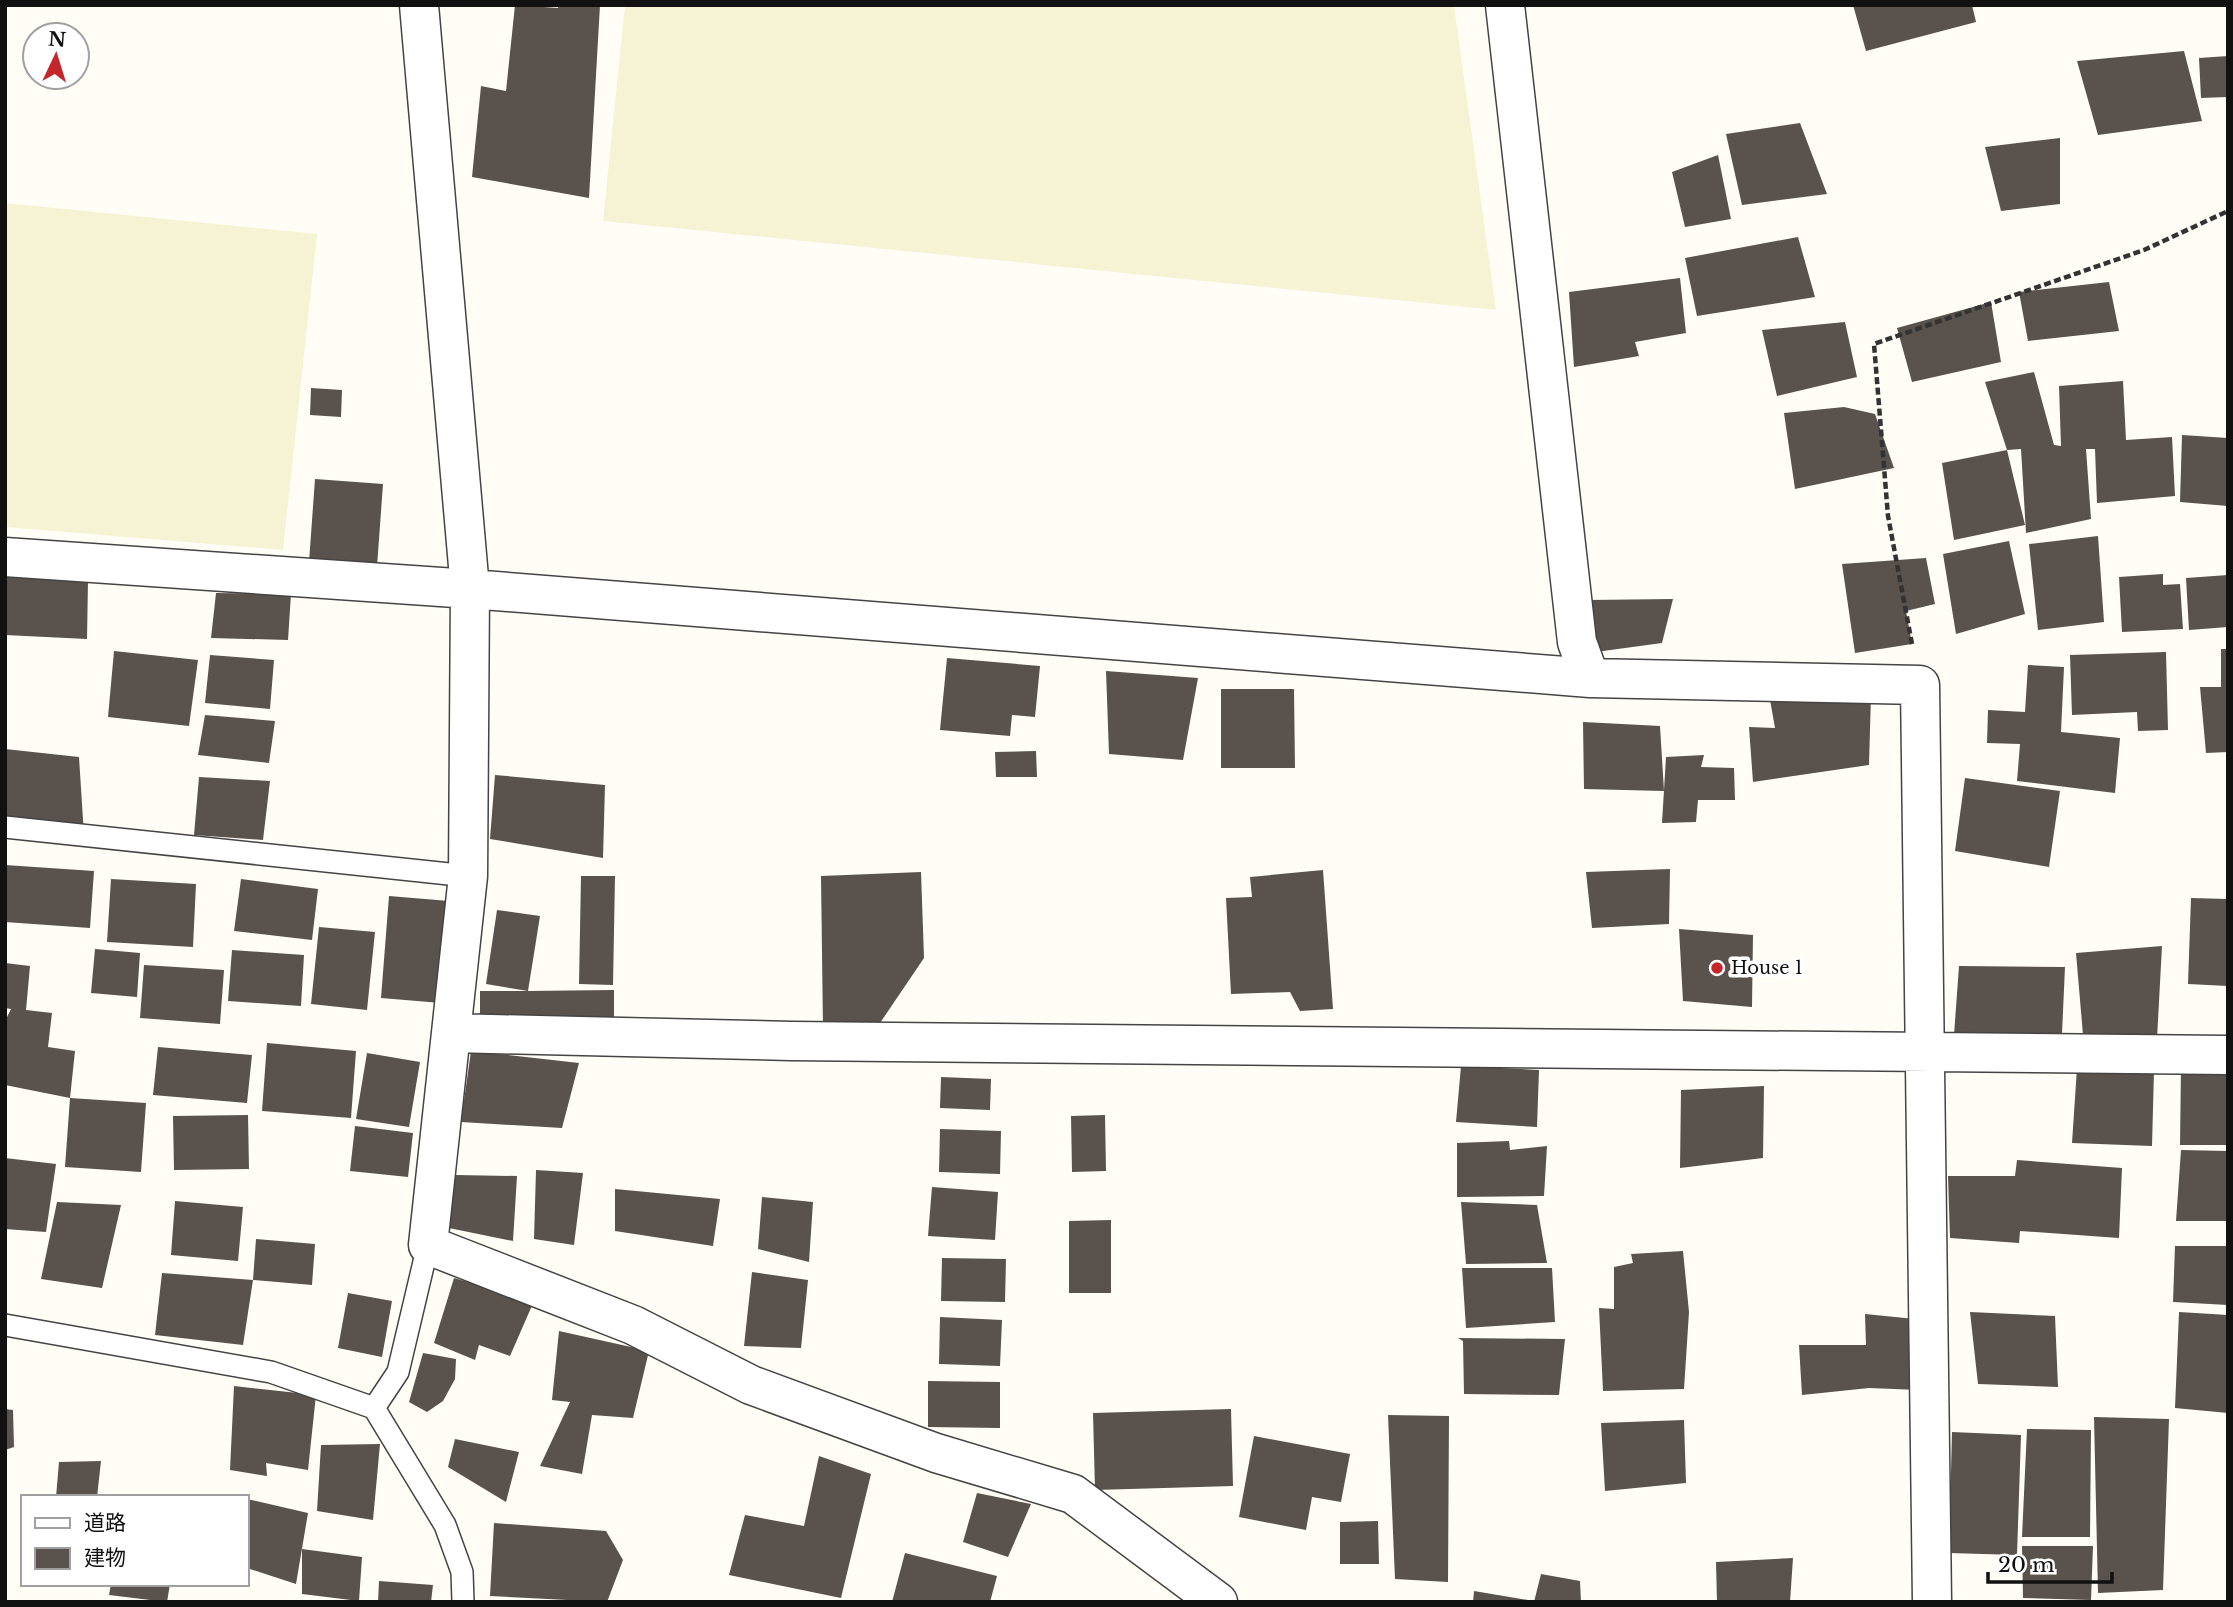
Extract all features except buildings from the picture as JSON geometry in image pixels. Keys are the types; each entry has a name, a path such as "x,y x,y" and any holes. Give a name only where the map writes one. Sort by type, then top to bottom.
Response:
{"street":[{"path":"419,5 470,589 468,876 428,1245 633,1325 751,1385 936,1453 1073,1494 1218,1602"},
{"path":"1505,5 1577,642 1590,678"},
{"path":"5,557 470,589 1590,678 1920,685 1932,1602"},
{"path":"451,1033 790,1041 2228,1055"}],"lane":[{"path":"5,827 468,876"},
{"path":"374,1408 398,1372 428,1245"},
{"path":"5,1325 271,1372 374,1408 444,1525 462,1572 463,1602"}],"path":[{"path":"1920,685 1888,516 1874,344 2144,250 2228,211"}],"shaded area":[{"path":"625,5 1454,5 1496,310 603,221"},
{"path":"5,203 317,234 283,550 5,527"}],"place":[{"name":"House 1","path":"1717,968"}]}
